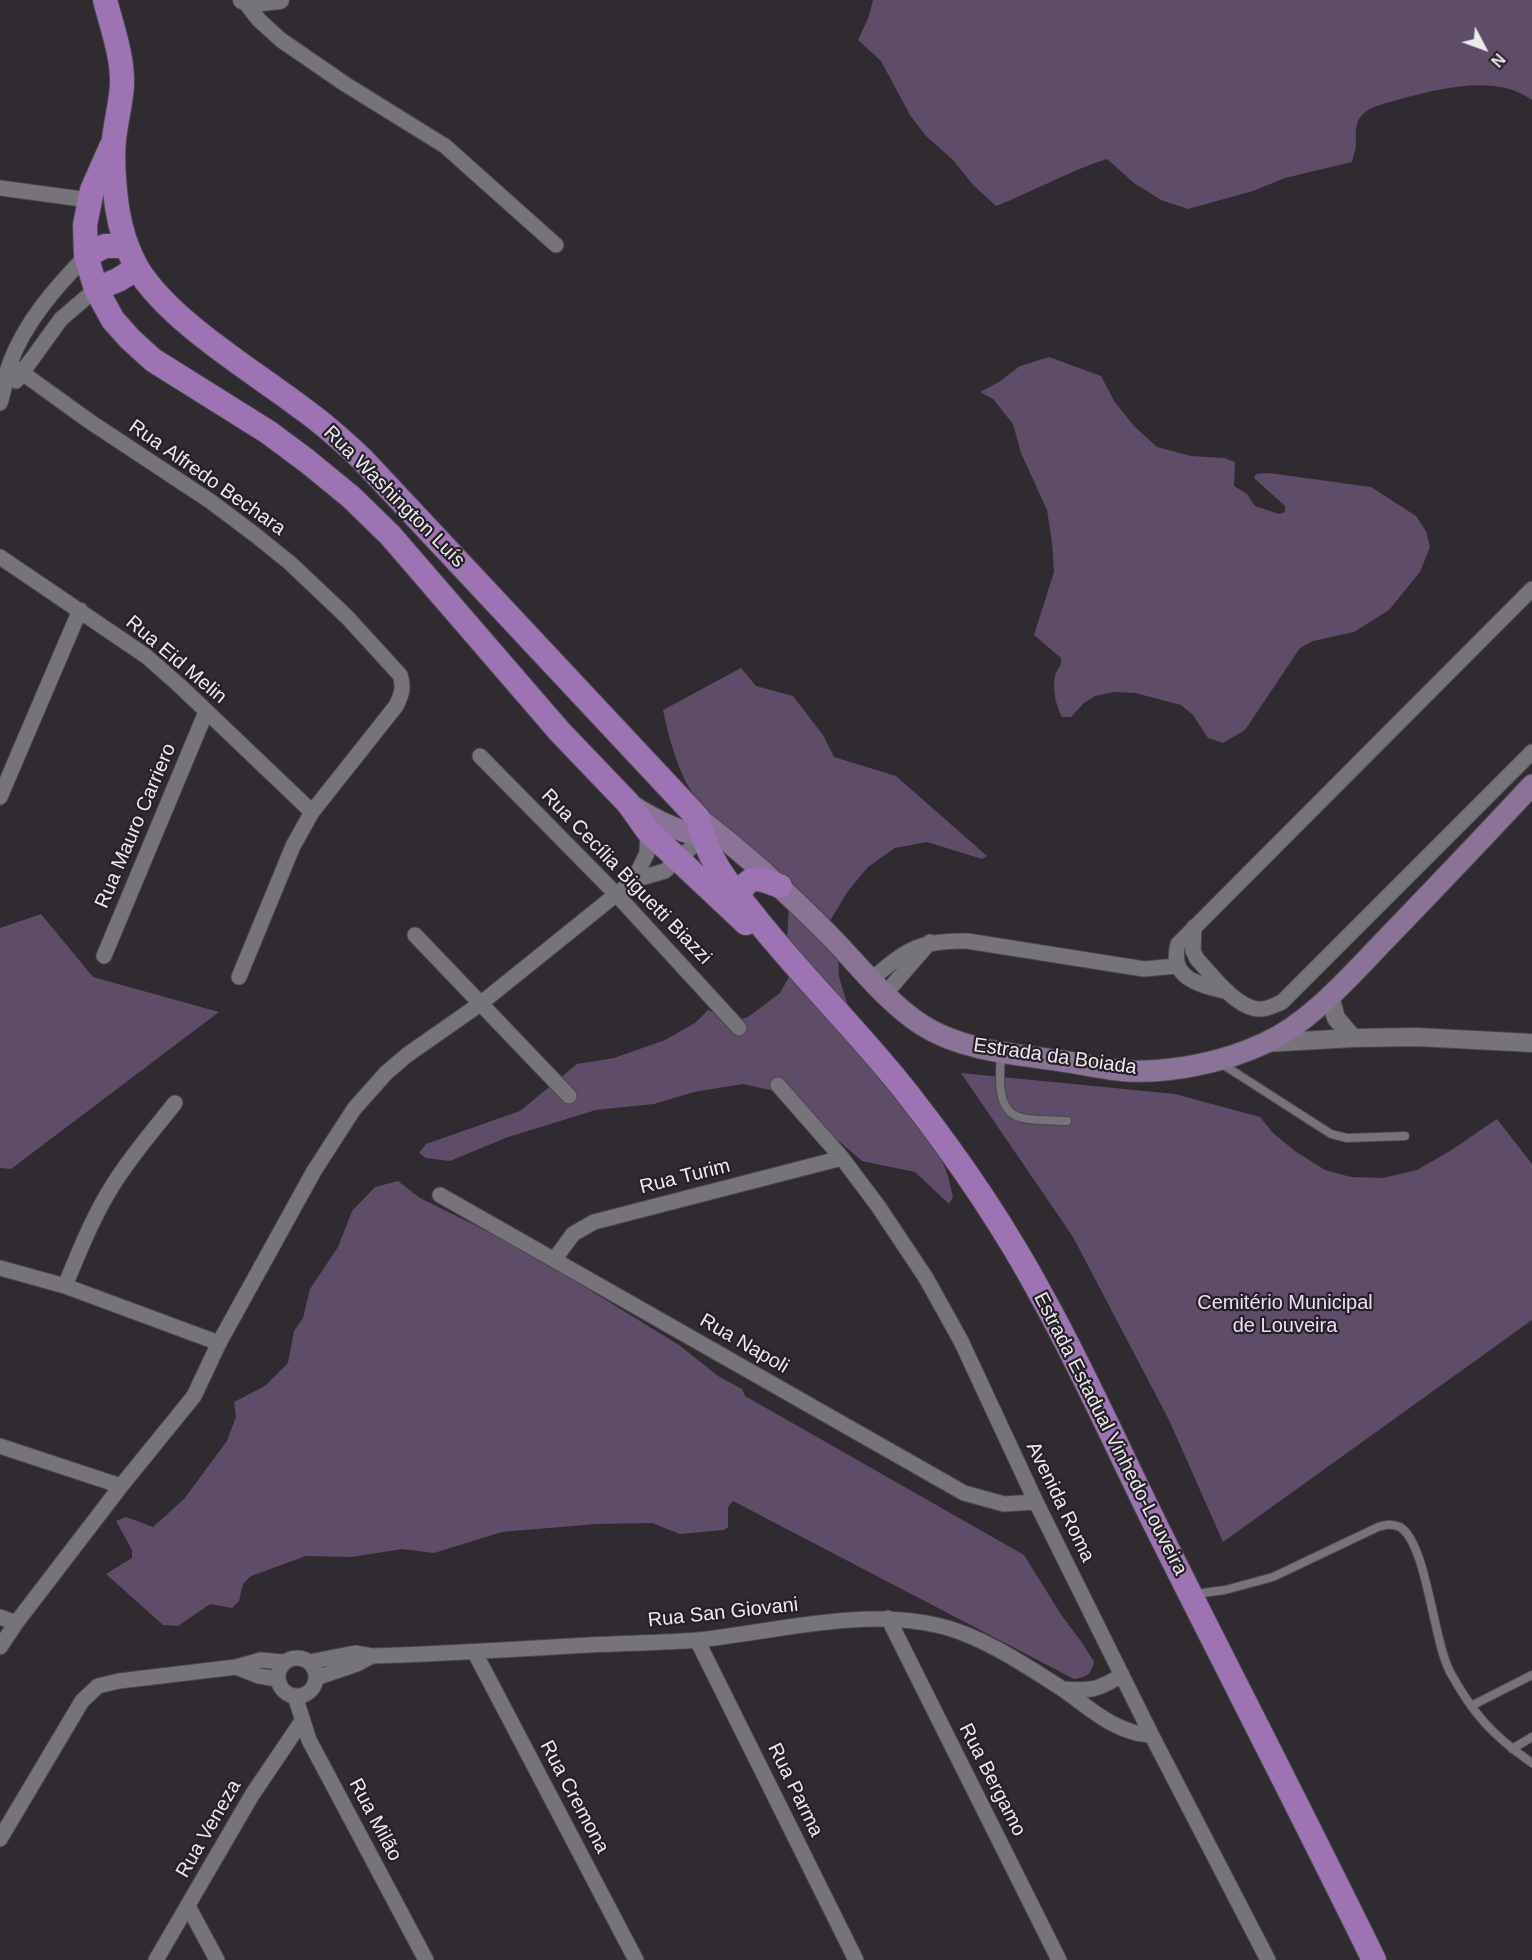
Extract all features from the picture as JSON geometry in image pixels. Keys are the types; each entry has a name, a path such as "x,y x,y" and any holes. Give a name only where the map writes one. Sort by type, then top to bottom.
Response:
{"main road":[{"path":"105,0 116,40 122,84 114,140 89,200 85,225 86,256 96,289 113,320 153,360 268,432 351,497 390,535 560,732 628,803 648,831 732,912 781,950"},
{"name":"Rua Washington Luís","path":"114,140 116,195 127,246 137,268 165,302 201,334 303,408 362,459 618,734 700,828 717,867 781,950"},
{"path":"86,256 105,246 127,246"},
{"path":"96,289 118,280 137,268"},
{"path":"590,763 618,734"},
{"name":"Estrada da Boiada","path":"700,828 729,841 780,886 903,1011 938,1034 969,1045 1002,1052 1128,1071 1162,1070 1200,1065 1265,1043 1301,1020 1330,996 1532,785"},
{"path":"628,803 669,827 700,828"},
{"path":"738,896 746,883 754,879 762,879 780,886"},
{"name":"Estrada Estadual Vinhedo-Louveira","path":"781,950 905,1090 982,1196 1042,1296 1079,1365 1190,1594 1374,1960"}],"street":[{"path":"243,0 262,2 280,0"},
{"path":"243,0 259,20 282,40 345,84 445,146 555,245"},
{"path":"2,184 89,200"},
{"path":"2,399 10,364 23,336 43,305 86,256"},
{"path":"2,399 60,319 96,289"},
{"name":"Rua Alfredo Bechara","path":"10,364 89,421 210,501 254,534 290,563 347,617 400,675 403,684 402,694 396,705 312,812 293,846 239,977"},
{"name":"Rua Eid Melin","path":"0,557 146,656 312,812"},
{"path":"1228,992 1193,982 1177,966 1175,957 1178,944 1532,589"},
{"path":"0,797 80,610"},
{"name":"Rua Mauro Carriero","path":"104,956 206,712"},
{"path":"1194,927 1193,951 1197,959 1245,1007 1262,1010 1282,1002 1532,752"},
{"name":"Rua Cecília Biguetti Biazzi","path":"480,756 616,894 739,1028"},
{"path":"0,1647 121,1486 185,1409 201,1384 219,1343 314,1171 354,1109 393,1067 480,1004 634,880 664,871 700,828"},
{"path":"634,880 647,853 648,831"},
{"path":"415,935 569,1096"},
{"path":"879,987 907,971 930,942 967,941 1144,969 1177,966"},
{"path":"1330,996 1336,1017 1353,1038"},
{"path":"1265,1043 1418,1037 1532,1043"},
{"name":"Avenida Roma","path":"778,1085 842,1158 878,1206 926,1278 961,1341 1036,1502 1152,1736 1268,1960"},
{"path":"65,1286 89,1229 109,1192 134,1155 175,1103"},
{"name":"Rua Turim","path":"554,1260 573,1234 594,1222 842,1158"},
{"name":"Rua Napoli","path":"440,1195 964,1493 1004,1504 1036,1502"},
{"path":"0,1268 65,1286 219,1343"},
{"path":"0,1446 121,1486"},
{"path":"0,1617 16,1623"},
{"name":"Rua San Giovani","path":"309,1662 356,1653 372,1656 475,1653 697,1640 888,1618 937,1625 960,1632 990,1646 1117,1725 1130,1731 1152,1736"},
{"name":"Rua Bergamo","path":"888,1618 1059,1960"},
{"name":"Rua Parma","path":"697,1640 856,1960"},
{"name":"Rua Cremona","path":"475,1653 636,1960"},
{"name":"Rua San Giovani","path":"316,1678 357,1664 372,1656"},
{"path":"0,1839 82,1701 98,1686 119,1681 236,1667 261,1660 283,1662 296,1657 313,1666 316,1678 311,1689 301,1696 283,1691 277,1679 278,1670 283,1662"},
{"path":"236,1667 259,1676 277,1679"},
{"path":"1062,1689 1100,1688 1122,1676"},
{"name":"Rua Milão","path":"295,1696 302,1721 320,1761 426,1960"},
{"name":"Rua Veneza","path":"156,1960 252,1794 302,1721"},
{"path":"188,1906 217,1960"}],"lane":[{"path":"1002,1052 1000,1072 1002,1099 1009,1109 1019,1117 1067,1121"},
{"path":"1215,1060 1331,1134 1347,1138 1406,1136"},
{"path":"1190,1594 1225,1590 1273,1577 1378,1527 1391,1524 1398,1526 1412,1540 1418,1554 1440,1648 1449,1671 1480,1719 1495,1735 1532,1763"},
{"path":"1471,1706 1532,1675"},
{"path":"1512,1749 1532,1737"}],"green space":[{"path":"873,0 1532,0 1532,100 1518,92 1484,85 1448,88 1379,105 1366,111 1358,121 1352,162 1285,178 1253,191 1188,209 1161,200 1134,183 1107,159 996,206 973,185 953,160 926,136 910,115 881,61 858,40 869,16"},
{"path":"1049,357 1101,376 1114,401 1134,426 1157,447 1191,456 1224,458 1235,462 1234,486 1247,494 1255,506 1279,514 1285,512 1285,506 1254,478 1256,474 1269,473 1371,487 1416,516 1426,531 1430,547 1420,572 1389,610 1354,632 1313,641 1300,648 1245,730 1223,743 1208,738 1193,715 1181,705 1135,693 1114,692 1095,696 1084,703 1071,717 1062,717 1054,692 1055,676 1061,658 1034,635 1054,572 1047,510 1021,453 1013,424 993,399 980,392 999,382 1020,366"},
{"path":"741,668 756,686 793,696 823,735 834,757 896,776 987,856 982,859 927,842 895,848 868,867 848,891 830,921 837,934 839,977 848,1006 919,1100 948,1176 953,1197 949,1204 915,1172 862,1161 797,1105 770,1090 743,1084 694,1092 654,1104 596,1110 508,1137 450,1161 426,1158 419,1153 426,1144 520,1111 577,1064 614,1058 665,1040 695,1023 708,1010 735,1021 748,1017 780,993 790,975 787,941 790,886 750,852 700,803 690,789 677,762 663,710"},
{"path":"41,914 93,977 219,1012 11,1169 0,1168 0,928"},
{"name":"Cemitério Municipal de Louveira","path":"961,1073 1175,1094 1260,1117 1273,1133 1295,1151 1325,1170 1351,1177 1382,1178 1417,1170 1497,1119 1532,1164 1532,1320 1223,1542 1169,1420 1073,1237"},
{"path":"398,1181 420,1198 523,1249 679,1345 718,1376 742,1389 745,1396 1024,1555 1094,1662 1090,1673 1074,1679 733,1501 728,1507 728,1527 724,1530 680,1534 652,1523 596,1524 502,1532 434,1553 402,1549 352,1557 306,1556 251,1576 243,1584 239,1601 232,1608 210,1604 178,1626 163,1625 106,1574 132,1558 132,1550 116,1521 126,1517 153,1527 184,1499 227,1441 236,1417 234,1402 265,1386 288,1363 294,1331 303,1318 310,1289 338,1247 352,1211 375,1187"}]}
